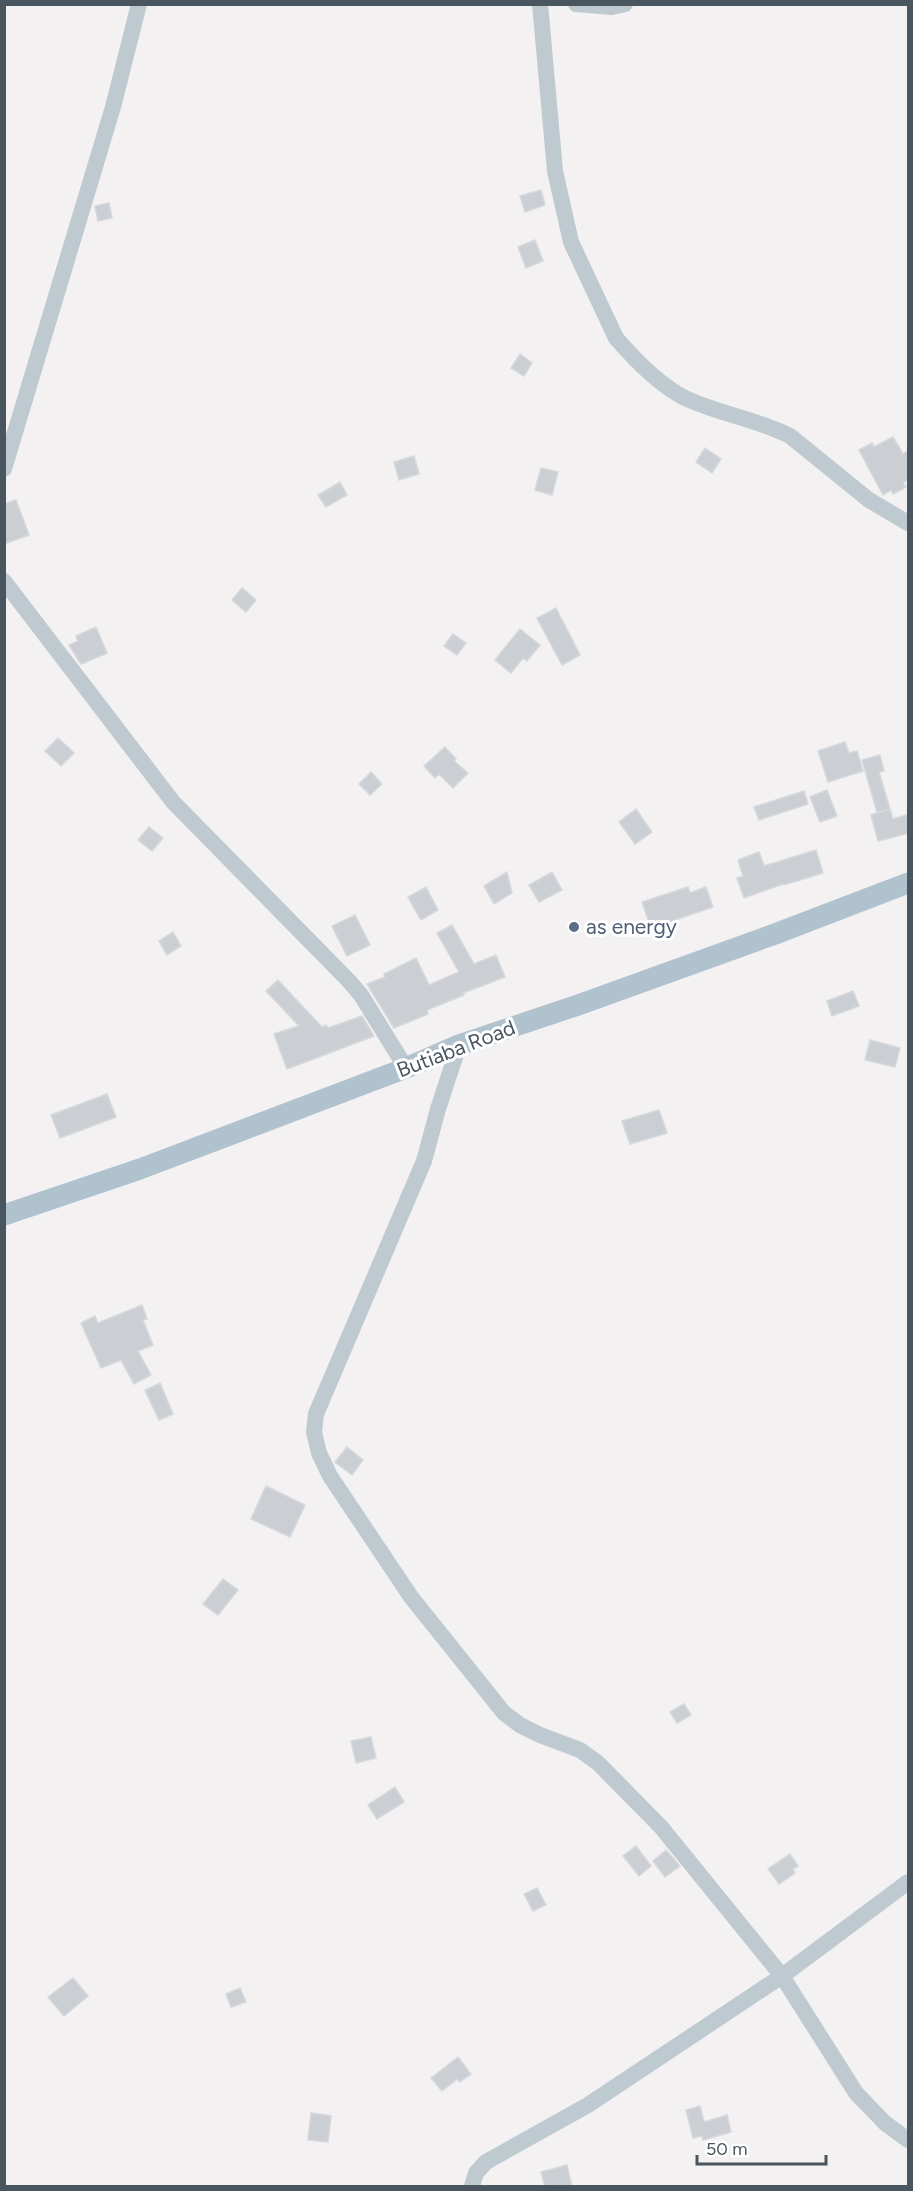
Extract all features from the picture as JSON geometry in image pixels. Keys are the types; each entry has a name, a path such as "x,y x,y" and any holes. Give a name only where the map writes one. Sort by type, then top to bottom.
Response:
{"main road":[{"name":"Butiaba Road","path":"4,1215 140,1169 406,1068 459,1045 775,934 909,883"}],"street":[{"path":"4,469 113,107 139,4"},
{"path":"540,4 555,171 571,242 616,338 670,390 688,399 775,428 790,436 869,500 909,523"},
{"path":"576,4 612,7 625,4"},
{"path":"4,581 173,802 361,995 406,1068"},
{"path":"459,1045 424,1161 316,1414 314,1432 319,1453 330,1476 411,1597 504,1713 520,1725 580,1750 598,1763 661,1827 782,1976 856,2093 885,2123 909,2140"},
{"path":"472,2187 476,2173 486,2162 588,2105 782,1976 909,1882"}],"building":[{"path":"541,190 545,205 525,212 520,196"},
{"path":"109,203 112,218 98,221 95,206"},
{"path":"535,240 543,261 526,268 518,247"},
{"path":"520,354 532,363 524,376 511,368"},
{"path":"893,437 903,454 909,450 909,479 903,483 906,487 893,494 891,490 883,495 859,450 872,443 874,447"},
{"path":"705,448 721,459 712,473 696,462"},
{"path":"414,456 419,474 399,480 394,462"},
{"path":"541,468 558,472 552,495 535,490"},
{"path":"340,482 347,495 326,507 318,495"},
{"path":"16,500 29,535 4,544 4,504"},
{"path":"242,588 256,600 246,612 232,600"},
{"path":"556,608 580,655 562,665 537,618"},
{"path":"96,627 107,653 81,664 69,645 78,641 76,636"},
{"path":"520,629 540,645 527,661 523,658 511,673 495,660"},
{"path":"453,634 466,643 457,655 444,646"},
{"path":"58,738 74,753 61,766 45,751"},
{"path":"845,742 849,753 857,751 863,771 828,782 818,751"},
{"path":"445,747 456,759 454,761 468,773 453,788 439,774 435,778 424,766"},
{"path":"880,755 884,771 879,772 890,809 877,812 862,760"},
{"path":"371,772 382,784 370,795 359,784"},
{"path":"827,790 837,816 820,822 810,797"},
{"path":"804,791 808,804 759,820 754,807"},
{"path":"636,809 652,832 635,844 619,822"},
{"path":"890,809 893,819 909,814 909,833 878,841 871,815"},
{"path":"149,827 163,838 152,851 138,840"},
{"path":"816,850 823,873 744,898 737,878 743,876 738,860 759,852 764,866"},
{"path":"507,872 512,893 494,904 484,886"},
{"path":"552,872 562,890 539,902 529,885"},
{"path":"426,887 438,910 421,920 408,897"},
{"path":"688,887 690,893 706,887 713,907 651,928 642,902"},
{"path":"355,915 370,945 347,956 332,926"},
{"path":"452,925 474,964 496,955 505,977 463,993 464,995 427,1010 428,1014 394,1028 367,984 385,977 384,974 416,958 429,985 459,972 437,933"},
{"path":"173,932 181,946 167,955 159,941"},
{"path":"278,980 322,1027 326,1025 328,1028 362,1016 374,1036 287,1069 274,1034 299,1026 266,991"},
{"path":"853,991 859,1006 832,1016 827,1001"},
{"path":"870,1040 900,1048 895,1067 865,1060"},
{"path":"107,1094 116,1117 60,1138 51,1115"},
{"path":"659,1110 667,1133 630,1144 622,1121"},
{"path":"142,1305 147,1319 143,1320 153,1345 138,1351 151,1375 134,1384 121,1360 101,1368 81,1323 95,1316 98,1323"},
{"path":"160,1383 173,1414 159,1420 145,1390"},
{"path":"347,1447 363,1460 352,1475 335,1462"},
{"path":"266,1486 305,1505 290,1537 251,1519"},
{"path":"223,1579 238,1590 218,1615 203,1604"},
{"path":"684,1704 691,1715 677,1723 670,1712"},
{"path":"371,1737 376,1758 356,1763 351,1741"},
{"path":"395,1787 404,1802 377,1819 368,1805"},
{"path":"636,1846 651,1866 639,1876 623,1856"},
{"path":"666,1850 680,1866 665,1877 653,1861"},
{"path":"790,1854 798,1866 793,1869 795,1873 779,1884 768,1869"},
{"path":"537,1888 546,1905 533,1911 524,1894"},
{"path":"73,1978 88,1996 64,2016 48,1997"},
{"path":"240,1988 246,2002 231,2007 226,1994"},
{"path":"458,2057 471,2074 460,2082 457,2079 442,2091 431,2078"},
{"path":"700,2106 704,2122 727,2115 731,2132 703,2140 702,2136 693,2138 686,2110"},
{"path":"311,2113 331,2116 328,2142 308,2140"},
{"path":"567,2165 572,2187 545,2187 541,2172"}],"place":[{"name":"as energy","path":"574,927"}]}
